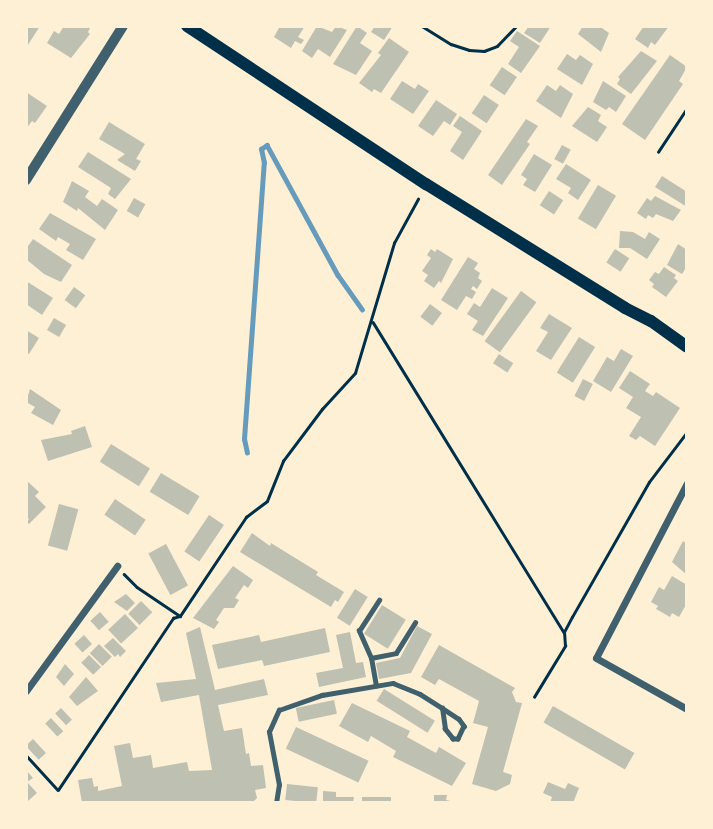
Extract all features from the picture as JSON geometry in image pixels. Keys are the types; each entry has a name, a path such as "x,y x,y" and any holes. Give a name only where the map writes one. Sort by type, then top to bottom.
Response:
{"main road":[{"path":"187,26 426,184 625,307 648,328 674,338 687,347"}],"street":[{"path":"26,180 124,26"},
{"path":"687,483 597,658 687,709"},
{"path":"26,691 117,566"}],"lane":[{"path":"376,686 371,658 359,631 379,600"},
{"path":"371,658 396,653 415,622"},
{"path":"276,803 279,785 269,732 279,710 322,695 393,683 442,708 459,719 464,726 458,739 447,734 442,708"}],"path":[{"path":"422,26 451,44 469,50 484,51 497,46 516,26"},
{"path":"658,152 687,108"},
{"path":"26,755 58,790 173,618 180,616 246,517 267,501 283,461 322,409 355,373 394,243 418,199"},
{"path":"372,321 564,632 565,646 534,697"},
{"path":"564,632 649,482 687,432"},
{"path":"117,566 137,587 180,616"}],"building":[{"path":"26,26 40,26 26,48"},
{"path":"64,26 91,26 88,32 90,34 71,58 47,43 54,31 59,34"},
{"path":"280,26 305,26 298,37 304,40 301,44 295,41 291,48 274,37"},
{"path":"317,26 332,32 336,26 347,30 330,57 318,49 312,58 302,51"},
{"path":"357,26 367,33 360,43 372,51 356,75 333,64"},
{"path":"375,26 393,26 384,40 371,32"},
{"path":"529,26 551,26 540,43 524,33"},
{"path":"583,26 599,26 609,33 601,52 578,34"},
{"path":"644,26 669,26 655,45 651,42 648,48 635,39"},
{"path":"517,31 540,46 521,73 508,64 519,47 510,41"},
{"path":"389,38 409,52 381,93 374,89 372,92 359,83 381,55 378,53"},
{"path":"641,51 657,61 631,94 617,84 620,79 618,77"},
{"path":"567,54 576,60 580,55 593,64 582,85 557,69"},
{"path":"670,55 687,67 679,81 683,84 645,140 622,124"},
{"path":"502,67 517,77 505,95 490,85"},
{"path":"402,81 415,89 418,84 429,91 413,114 390,99"},
{"path":"603,81 626,96 616,112 609,107 606,110 593,102"},
{"path":"547,85 556,91 560,85 573,94 561,118 536,101"},
{"path":"26,92 47,106 35,123 32,121 26,129"},
{"path":"484,95 499,105 487,123 472,113"},
{"path":"436,100 457,114 450,125 444,121 433,136 418,126"},
{"path":"588,107 601,115 598,121 607,127 597,142 572,126"},
{"path":"460,116 482,131 463,160 450,151 462,132 453,126"},
{"path":"526,119 538,126 527,142 530,144 502,185 488,175"},
{"path":"109,122 145,144 136,159 141,161 135,171 117,160 125,154 99,139"},
{"path":"562,145 571,150 563,164 554,159"},
{"path":"88,152 131,179 115,199 108,194 111,188 78,167"},
{"path":"534,154 552,165 535,192 523,185 527,179 521,175"},
{"path":"566,164 591,180 578,200 568,193 571,188 556,179"},
{"path":"662,176 687,192 687,207 655,187"},
{"path":"72,181 89,191 85,197 97,206 102,199 118,210 105,230 78,208 77,211 63,202"},
{"path":"598,185 616,196 596,229 578,218"},
{"path":"549,191 563,200 554,215 540,205"},
{"path":"655,196 681,210 673,221 656,214 653,218 648,215 646,219 637,213 647,198 651,201"},
{"path":"134,198 145,204 138,217 127,211"},
{"path":"50,213 96,239 83,260 66,250 70,244 58,237 56,241 39,229"},
{"path":"620,231 633,232 645,239 649,232 660,239 647,259 630,248 619,248"},
{"path":"33,239 72,265 61,282 44,274 26,259 26,249"},
{"path":"678,244 687,250 687,266 682,274 667,265"},
{"path":"431,249 435,252 437,249 453,259 441,283 439,281 434,288 424,281 428,275 422,271 431,258 427,255"},
{"path":"615,249 629,258 621,272 606,262"},
{"path":"468,257 478,263 474,269 480,273 478,278 482,281 477,289 473,286 471,289 476,292 472,299 466,296 457,310 441,300"},
{"path":"664,267 676,275 674,278 678,281 666,297 652,287 654,284 649,280 655,272 659,274"},
{"path":"26,281 53,298 42,315 26,304"},
{"path":"74,287 85,295 76,308 65,300"},
{"path":"492,288 508,298 483,336 472,330 478,321 467,314 474,303 480,307"},
{"path":"521,291 536,302 500,352 485,341"},
{"path":"430,304 442,313 432,326 420,317"},
{"path":"549,314 572,328 551,360 536,351 548,332 540,328"},
{"path":"54,318 66,325 59,337 47,330"},
{"path":"26,330 39,338 29,354 26,353"},
{"path":"579,337 595,347 573,383 557,373"},
{"path":"621,349 633,356 611,392 593,381 607,357 614,361"},
{"path":"499,354 513,363 507,372 493,363"},
{"path":"630,371 650,384 645,391 653,396 656,392 680,408 655,446 640,436 636,440 629,436 641,417 626,408 633,397 619,388"},
{"path":"583,379 593,384 584,401 574,396"},
{"path":"30,389 61,410 53,425 31,413 35,407 26,402"},
{"path":"85,426 92,447 48,461 41,440 72,434 71,431"},
{"path":"111,444 150,468 139,486 100,462"},
{"path":"161,473 200,496 188,515 150,492"},
{"path":"26,480 39,492 35,496 46,507 29,524 26,522 29,519 26,516"},
{"path":"115,499 146,520 135,535 104,515"},
{"path":"59,504 78,509 67,551 48,546"},
{"path":"209,515 224,525 199,562 184,551"},
{"path":"252,533 318,572 316,575 344,592 338,602 335,600 331,607 240,552"},
{"path":"683,541 687,544 687,575 672,562"},
{"path":"166,544 188,585 170,595 148,553"},
{"path":"233,566 253,580 248,588 244,585 235,598 239,600 234,608 224,608 214,629 193,618"},
{"path":"672,576 687,585 687,603 679,617 672,613 670,617 656,609 658,606 651,602 659,587 664,590"},
{"path":"355,589 368,597 350,626 337,618"},
{"path":"126,594 135,603 127,611 114,602"},
{"path":"141,601 152,612 140,625 128,614"},
{"path":"382,605 406,620 388,649 364,634"},
{"path":"100,612 109,622 99,630 90,621"},
{"path":"125,614 138,628 121,644 108,630"},
{"path":"417,626 432,634 411,673 379,679 376,663 400,658"},
{"path":"200,627 215,690 264,679 268,695 218,705 224,731 242,728 246,754 249,753 251,766 263,765 266,788 255,790 257,798 252,803 82,803 78,780 92,778 98,791 122,786 114,746 130,743 133,758 151,755 153,768 187,762 189,771 212,770 199,695 161,702 156,683 196,679 186,633"},
{"path":"325,628 330,652 264,666 262,660 218,669 212,645 259,635 261,642"},
{"path":"350,632 356,663 363,662 366,677 319,687 316,673 343,668 336,635"},
{"path":"84,635 92,644 82,653 74,644"},
{"path":"113,638 126,651 120,657 118,654 115,657 104,646"},
{"path":"99,644 112,657 103,666 90,653"},
{"path":"439,645 515,688 512,692 516,702 522,703 503,772 512,775 510,784 496,791 472,784 488,727 473,723 479,701 439,679 435,685 421,677"},
{"path":"89,655 101,667 93,675 81,663"},
{"path":"65,664 74,674 64,686 56,677"},
{"path":"86,677 98,691 77,706 69,697"},
{"path":"384,689 435,721 427,733 377,701"},
{"path":"334,700 337,714 299,722 296,708"},
{"path":"352,703 410,731 407,737 436,753 439,747 466,763 452,786 393,757 396,751 371,736 368,742 339,726"},
{"path":"553,706 634,753 625,769 544,722"},
{"path":"61,708 72,720 66,725 55,713"},
{"path":"51,718 63,731 57,737 45,723"},
{"path":"296,727 369,761 358,783 286,749"},
{"path":"33,739 46,753 39,760 26,746"},
{"path":"26,770 33,778 27,782 37,793 28,801"},
{"path":"548,782 565,789 568,783 579,788 573,803 550,803 552,797 543,793"},
{"path":"287,784 318,787 316,803 285,800"},
{"path":"323,791 336,792 336,797 354,797 353,803 323,803"},
{"path":"434,795 447,795 446,800 460,803 434,803"},
{"path":"362,797 391,797 391,803 362,803"}],"waterway":[{"path":"247,453 244,439 264,163 261,149 267,145 338,275 362,309"}]}
